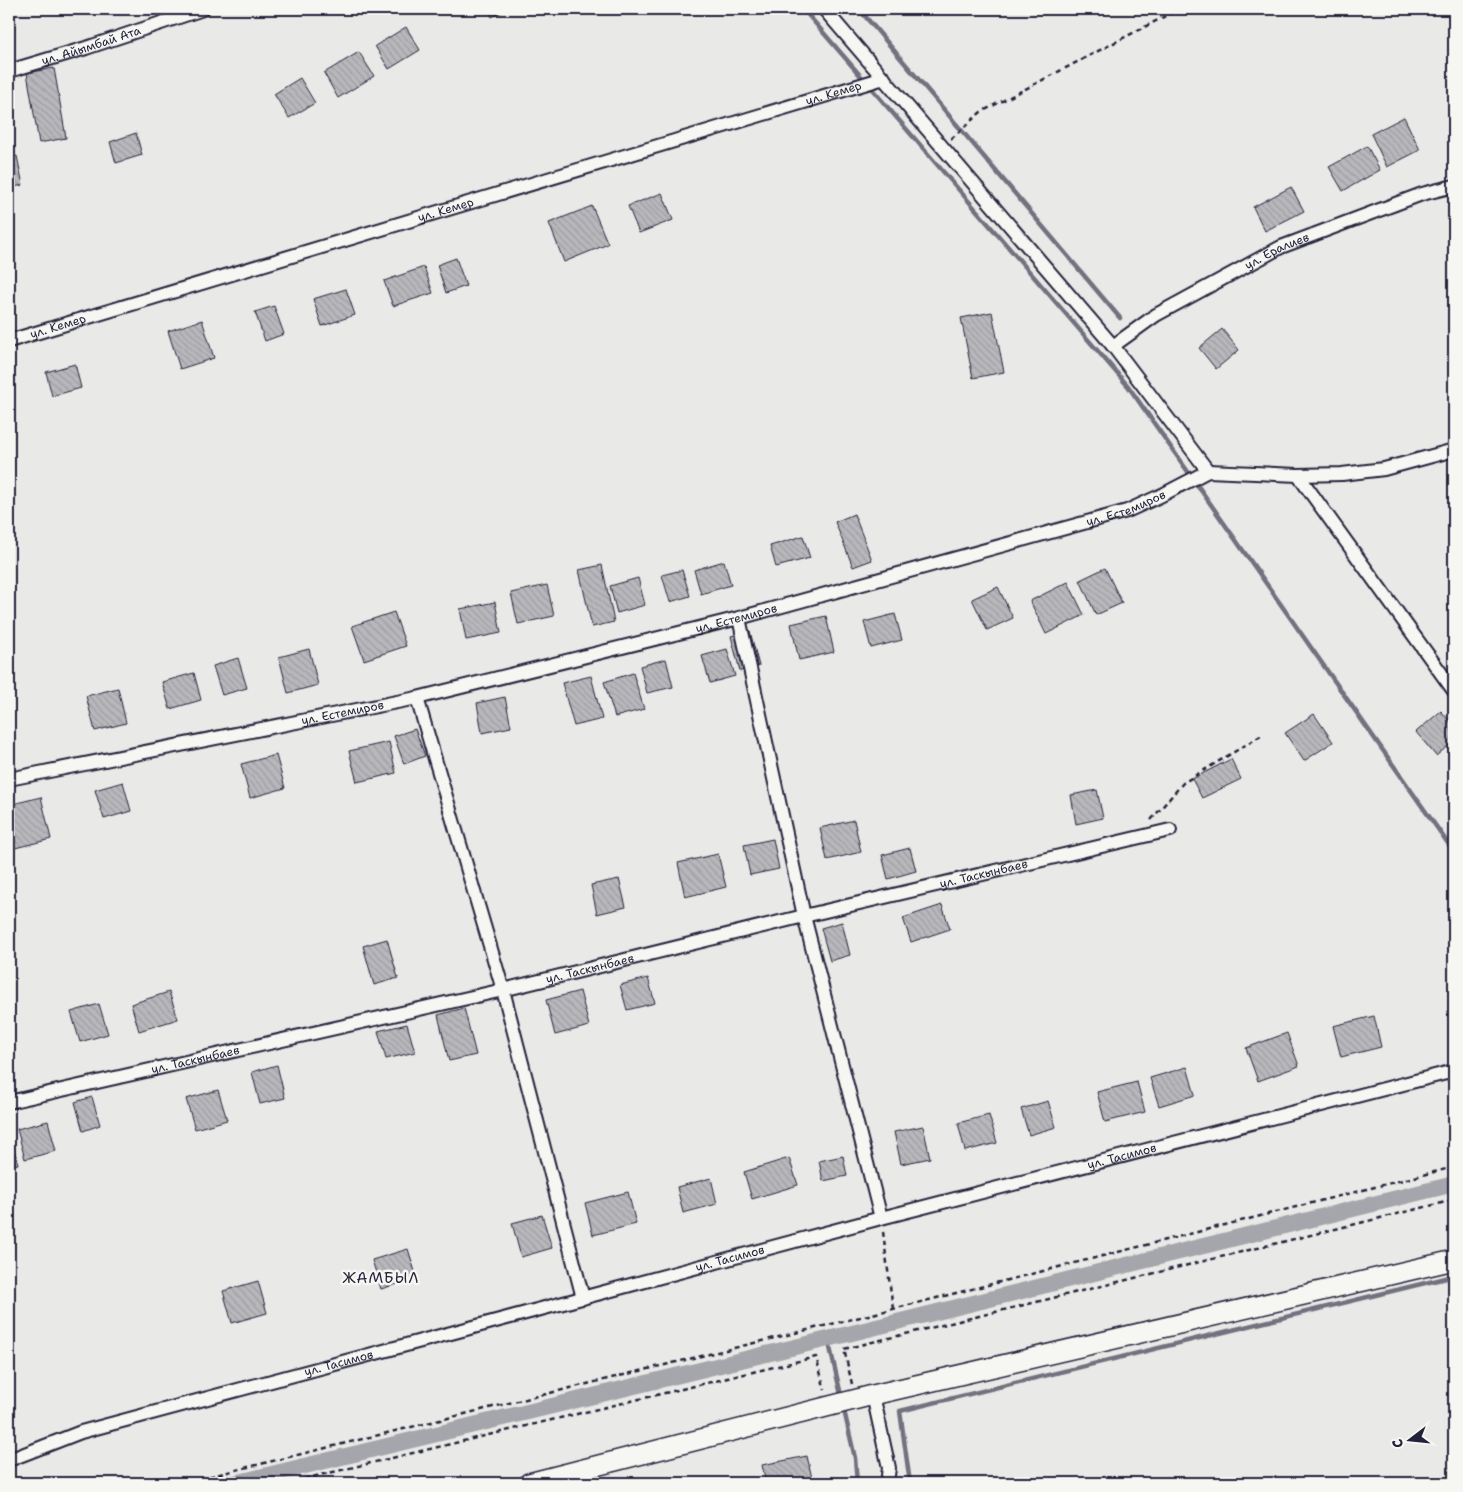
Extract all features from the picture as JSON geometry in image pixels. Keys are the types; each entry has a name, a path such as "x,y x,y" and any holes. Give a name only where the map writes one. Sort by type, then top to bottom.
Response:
{"main road":[{"path":"529,1483 864,1397 1454,1260"}],"street":[{"name":"ул. Айымбай Ата","path":"9,71 86,48 203,9"},
{"path":"824,9 1113,346 1208,471 1298,475 1342,474 1384,469 1454,450"},
{"name":"ул. Кемер","path":"9,341 884,78"},
{"name":"ул. Ералиев","path":"1113,346 1156,315 1281,247 1422,194 1454,186"},
{"name":"ул. Естемиров","path":"9,779 417,698 739,618 1127,511 1162,496 1208,471"},
{"path":"1298,475 1454,691"},
{"path":"739,618 804,916 881,1218"},
{"path":"417,698 502,990 583,1298"},
{"name":"ул. Таскынбаев","path":"9,1102 502,990 804,916 1170,830"},
{"name":"ул. Тасимов","path":"9,1460 81,1432 881,1218 1454,1071"},
{"path":"864,1397 889,1468 887,1483"}],"path":[{"path":"943,147 981,112 1179,9"},
{"path":"1136,838 1183,783 1262,735"},
{"path":"182,1483 892,1310 1454,1167"},
{"path":"864,1397 844,1349 1454,1200"},
{"path":"881,1218 892,1310"},
{"path":"287,1483 816,1357 829,1406"}],"building":[{"path":"487,9 507,9 492,17"},
{"path":"406,27 420,50 389,69 375,46"},
{"path":"359,52 374,76 338,98 324,73"},
{"path":"54,68 66,138 39,143 27,73"},
{"path":"300,78 315,103 289,118 274,94"},
{"path":"1404,117 1420,150 1387,167 1371,134"},
{"path":"136,133 142,155 116,163 110,142"},
{"path":"1367,146 1380,170 1343,191 1329,167"},
{"path":"17,156 23,185 9,188 9,158"},
{"path":"1291,187 1304,211 1265,231 1253,207"},
{"path":"662,193 673,220 639,233 628,206"},
{"path":"592,206 608,244 564,262 549,223"},
{"path":"456,258 466,286 446,293 437,265"},
{"path":"424,267 433,293 393,306 384,281"},
{"path":"346,289 355,315 322,326 313,299"},
{"path":"274,306 284,334 265,341 255,312"},
{"path":"992,312 1004,372 973,378 961,318"},
{"path":"202,320 214,358 180,369 168,331"},
{"path":"1222,329 1239,350 1216,369 1199,348"},
{"path":"75,364 81,388 52,396 46,372"},
{"path":"854,514 872,560 853,567 835,522"},
{"path":"803,536 810,558 776,567 770,546"},
{"path":"724,561 731,585 701,594 694,570"},
{"path":"602,565 614,622 592,627 579,570"},
{"path":"1105,568 1122,603 1096,615 1080,580"},
{"path":"682,570 690,596 670,602 662,575"},
{"path":"638,578 645,605 617,613 610,586"},
{"path":"1068,582 1084,615 1046,634 1030,601"},
{"path":"547,585 554,616 518,624 511,593"},
{"path":"998,587 1013,618 987,630 972,599"},
{"path":"495,602 501,633 466,640 460,609"},
{"path":"394,612 406,646 364,660 352,626"},
{"path":"895,614 902,640 871,648 864,622"},
{"path":"826,616 834,652 799,660 791,624"},
{"path":"750,631 759,666 740,671 731,636"},
{"path":"309,649 318,685 288,693 279,657"},
{"path":"727,649 735,676 710,683 702,656"},
{"path":"238,658 247,688 222,695 213,666"},
{"path":"666,659 673,687 647,693 640,666"},
{"path":"194,673 201,700 170,709 162,682"},
{"path":"633,673 644,709 615,717 604,682"},
{"path":"591,676 602,719 574,726 562,683"},
{"path":"118,688 126,723 95,731 86,696"},
{"path":"505,697 511,727 482,733 477,703"},
{"path":"1441,711 1454,726 1454,741 1436,756 1416,732"},
{"path":"1314,714 1333,742 1304,761 1285,733"},
{"path":"415,729 425,756 404,764 394,736"},
{"path":"389,742 396,773 357,782 349,751"},
{"path":"276,755 285,788 250,798 241,764"},
{"path":"1231,759 1241,779 1202,798 1192,779"},
{"path":"123,782 131,811 104,819 95,790"},
{"path":"1097,790 1103,818 1076,824 1071,795"},
{"path":"41,797 51,839 11,849 9,839 9,805"},
{"path":"854,820 861,852 827,860 820,828"},
{"path":"773,839 779,869 750,875 744,845"},
{"path":"910,848 916,871 888,879 882,855"},
{"path":"718,854 726,887 685,897 678,863"},
{"path":"619,879 626,907 597,914 591,885"},
{"path":"942,905 950,929 911,942 903,918"},
{"path":"842,922 850,955 830,961 821,928"},
{"path":"387,939 398,978 374,985 363,946"},
{"path":"648,978 655,1003 627,1010 620,985"},
{"path":"580,991 589,1026 555,1035 546,1000"},
{"path":"169,992 178,1019 139,1031 131,1004"},
{"path":"99,1004 108,1034 80,1042 71,1012"},
{"path":"464,1008 476,1055 449,1061 438,1015"},
{"path":"1374,1016 1381,1047 1341,1057 1333,1026"},
{"path":"407,1024 415,1052 386,1059 378,1031"},
{"path":"1287,1033 1299,1066 1258,1081 1246,1048"},
{"path":"277,1065 285,1098 260,1104 252,1072"},
{"path":"1187,1067 1195,1095 1159,1106 1150,1078"},
{"path":"1137,1082 1145,1112 1105,1122 1097,1092"},
{"path":"218,1090 227,1120 195,1129 186,1099"},
{"path":"92,1097 100,1125 83,1131 75,1102"},
{"path":"1048,1101 1056,1127 1029,1135 1021,1109"},
{"path":"989,1115 997,1143 965,1151 958,1123"},
{"path":"48,1121 56,1151 25,1159 17,1129"},
{"path":"923,1126 930,1158 901,1164 894,1132"},
{"path":"9,1134 18,1164 9,1166"},
{"path":"843,1156 847,1176 823,1181 819,1161"},
{"path":"789,1158 798,1185 752,1199 744,1172"},
{"path":"711,1178 717,1204 683,1213 677,1187"},
{"path":"628,1192 636,1224 593,1235 585,1203"},
{"path":"542,1215 552,1248 521,1257 512,1223"},
{"path":"408,1249 417,1278 381,1289 372,1260"},
{"path":"258,1281 267,1313 232,1323 223,1291"},
{"path":"807,1456 813,1483 766,1483 762,1465"}],"waterway":[{"path":"803,9 1128,386 1454,852"},
{"path":"859,9 1120,318"},
{"path":"235,1483 1454,1184"},
{"path":"910,1483 900,1411 1454,1276"},
{"path":"828,1339 842,1399"},
{"path":"843,1406 855,1458 857,1483"}],"district":[{"name":"ЖАМБЫЛ","path":"381,1278"}]}
